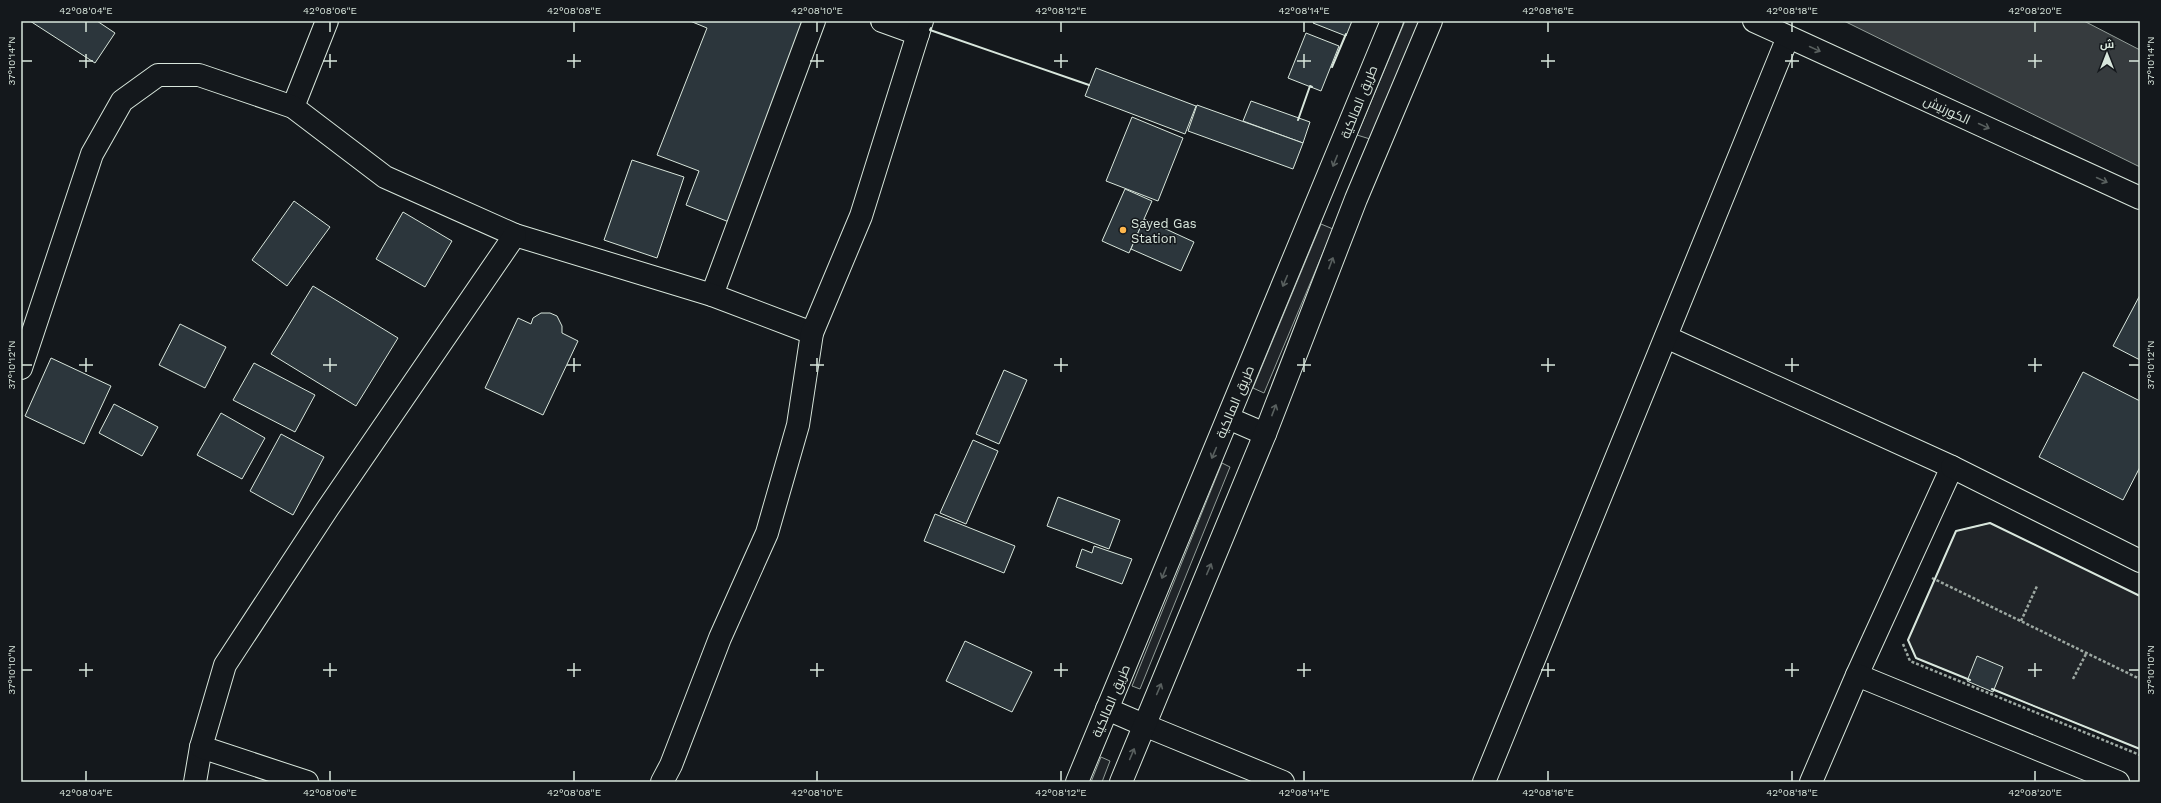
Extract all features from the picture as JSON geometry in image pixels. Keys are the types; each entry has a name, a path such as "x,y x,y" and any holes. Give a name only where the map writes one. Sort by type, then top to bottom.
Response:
{"street":[{"path":"293,107 327,21"},
{"path":"712,295 814,21"},
{"path":"662,782 671,765 720,638 767,533 798,425 812,334 861,216 920,27 882,21"},
{"name":"طريق المالكية","path":"1077,782 1392,21"},
{"path":"1121,782 1265,434 1356,199 1431,21"},
{"name":"الكورنيش","path":"1754,21 2140,198"},
{"path":"1484,782 1788,37"},
{"path":"21,368 92,154 122,101 158,75 199,75 293,107 385,177 515,235 712,295 812,334"},
{"path":"1325,185 1356,199"},
{"path":"195,782 201,747 225,665 328,508 515,235"},
{"path":"1666,337 1952,467 2140,561"},
{"path":"1228,418 1265,434"},
{"path":"1810,782 1952,467"},
{"path":"1857,675 2118,782"},
{"path":"1107,709 1283,782"},
{"path":"201,747 307,782"}],"path":[{"path":"1927,583 1930,577 2140,679"},
{"path":"2021,621 2037,586"},
{"path":"1904,641 1903,646 1910,661 2140,755"},
{"path":"2073,679 2087,652"}],"shaded area":[{"path":"1405,21 1420,21 1370,139 1357,135"},
{"path":"1844,21 2084,21 2140,50 2140,167"},
{"path":"1321,224 1333,229 1264,393 1253,388"},
{"path":"1222,463 1230,467 1140,689 1132,686"},
{"path":"1990,523 2140,596 2140,749 1916,658 1908,640 1956,531"},
{"path":"1101,757 1110,761 1102,782 1091,782"}],"building":[{"path":"30,21 97,21 115,33 95,63"},
{"path":"690,21 808,21 729,222 686,205 699,171 657,155 707,28"},
{"path":"1314,21 1352,21 1346,36 1313,23"},
{"path":"1306,33 1339,46 1321,91 1288,78"},
{"path":"1096,68 1196,106 1185,134 1085,96"},
{"path":"1251,101 1310,122 1303,143 1243,121"},
{"path":"1197,105 1303,143 1293,169 1188,131"},
{"path":"1132,117 1183,138 1158,201 1106,181"},
{"path":"632,160 684,177 657,258 604,240"},
{"name":"Sayed Gas Station","path":"1125,189 1152,201 1129,253 1102,241"},
{"path":"294,201 330,227 287,286 252,260"},
{"path":"403,212 452,241 425,287 376,259"},
{"path":"1144,219 1194,242 1181,271 1131,249"},
{"path":"313,286 398,338 356,406 271,354"},
{"path":"2140,295 2140,360 2113,346"},
{"path":"541,313 550,313 557,316 562,326 562,333 578,341 543,415 485,388 518,318 531,324 533,318"},
{"path":"180,324 226,347 205,388 159,365"},
{"path":"51,358 111,386 84,444 25,416"},
{"path":"254,363 315,395 295,432 233,400"},
{"path":"1004,370 1027,380 999,444 976,434"},
{"path":"2083,372 2140,401 2140,467 2123,500 2039,457"},
{"path":"114,404 158,427 142,456 99,433"},
{"path":"221,413 265,438 242,479 197,455"},
{"path":"281,434 324,457 293,515 250,491"},
{"path":"973,440 998,451 966,524 940,513"},
{"path":"1058,497 1120,520 1109,549 1047,526"},
{"path":"935,514 1015,546 1004,573 924,541"},
{"path":"1094,546 1132,559 1122,584 1076,567 1082,549 1092,553"},
{"path":"965,641 1032,672 1012,712 946,681"},
{"path":"1977,656 2003,667 1993,692 1967,681"}],"wall":[{"path":"931,28 930,30 1089,85"},
{"path":"1332,67 1346,34"},
{"path":"1298,120 1310,86 1312,87"},
{"path":"1970,680 1916,658 1908,640 1956,531 1990,523 2140,596"},
{"path":"1992,689 2140,749"}],"place":[{"name":"Sayed Gas Station","path":"1123,230"}]}
